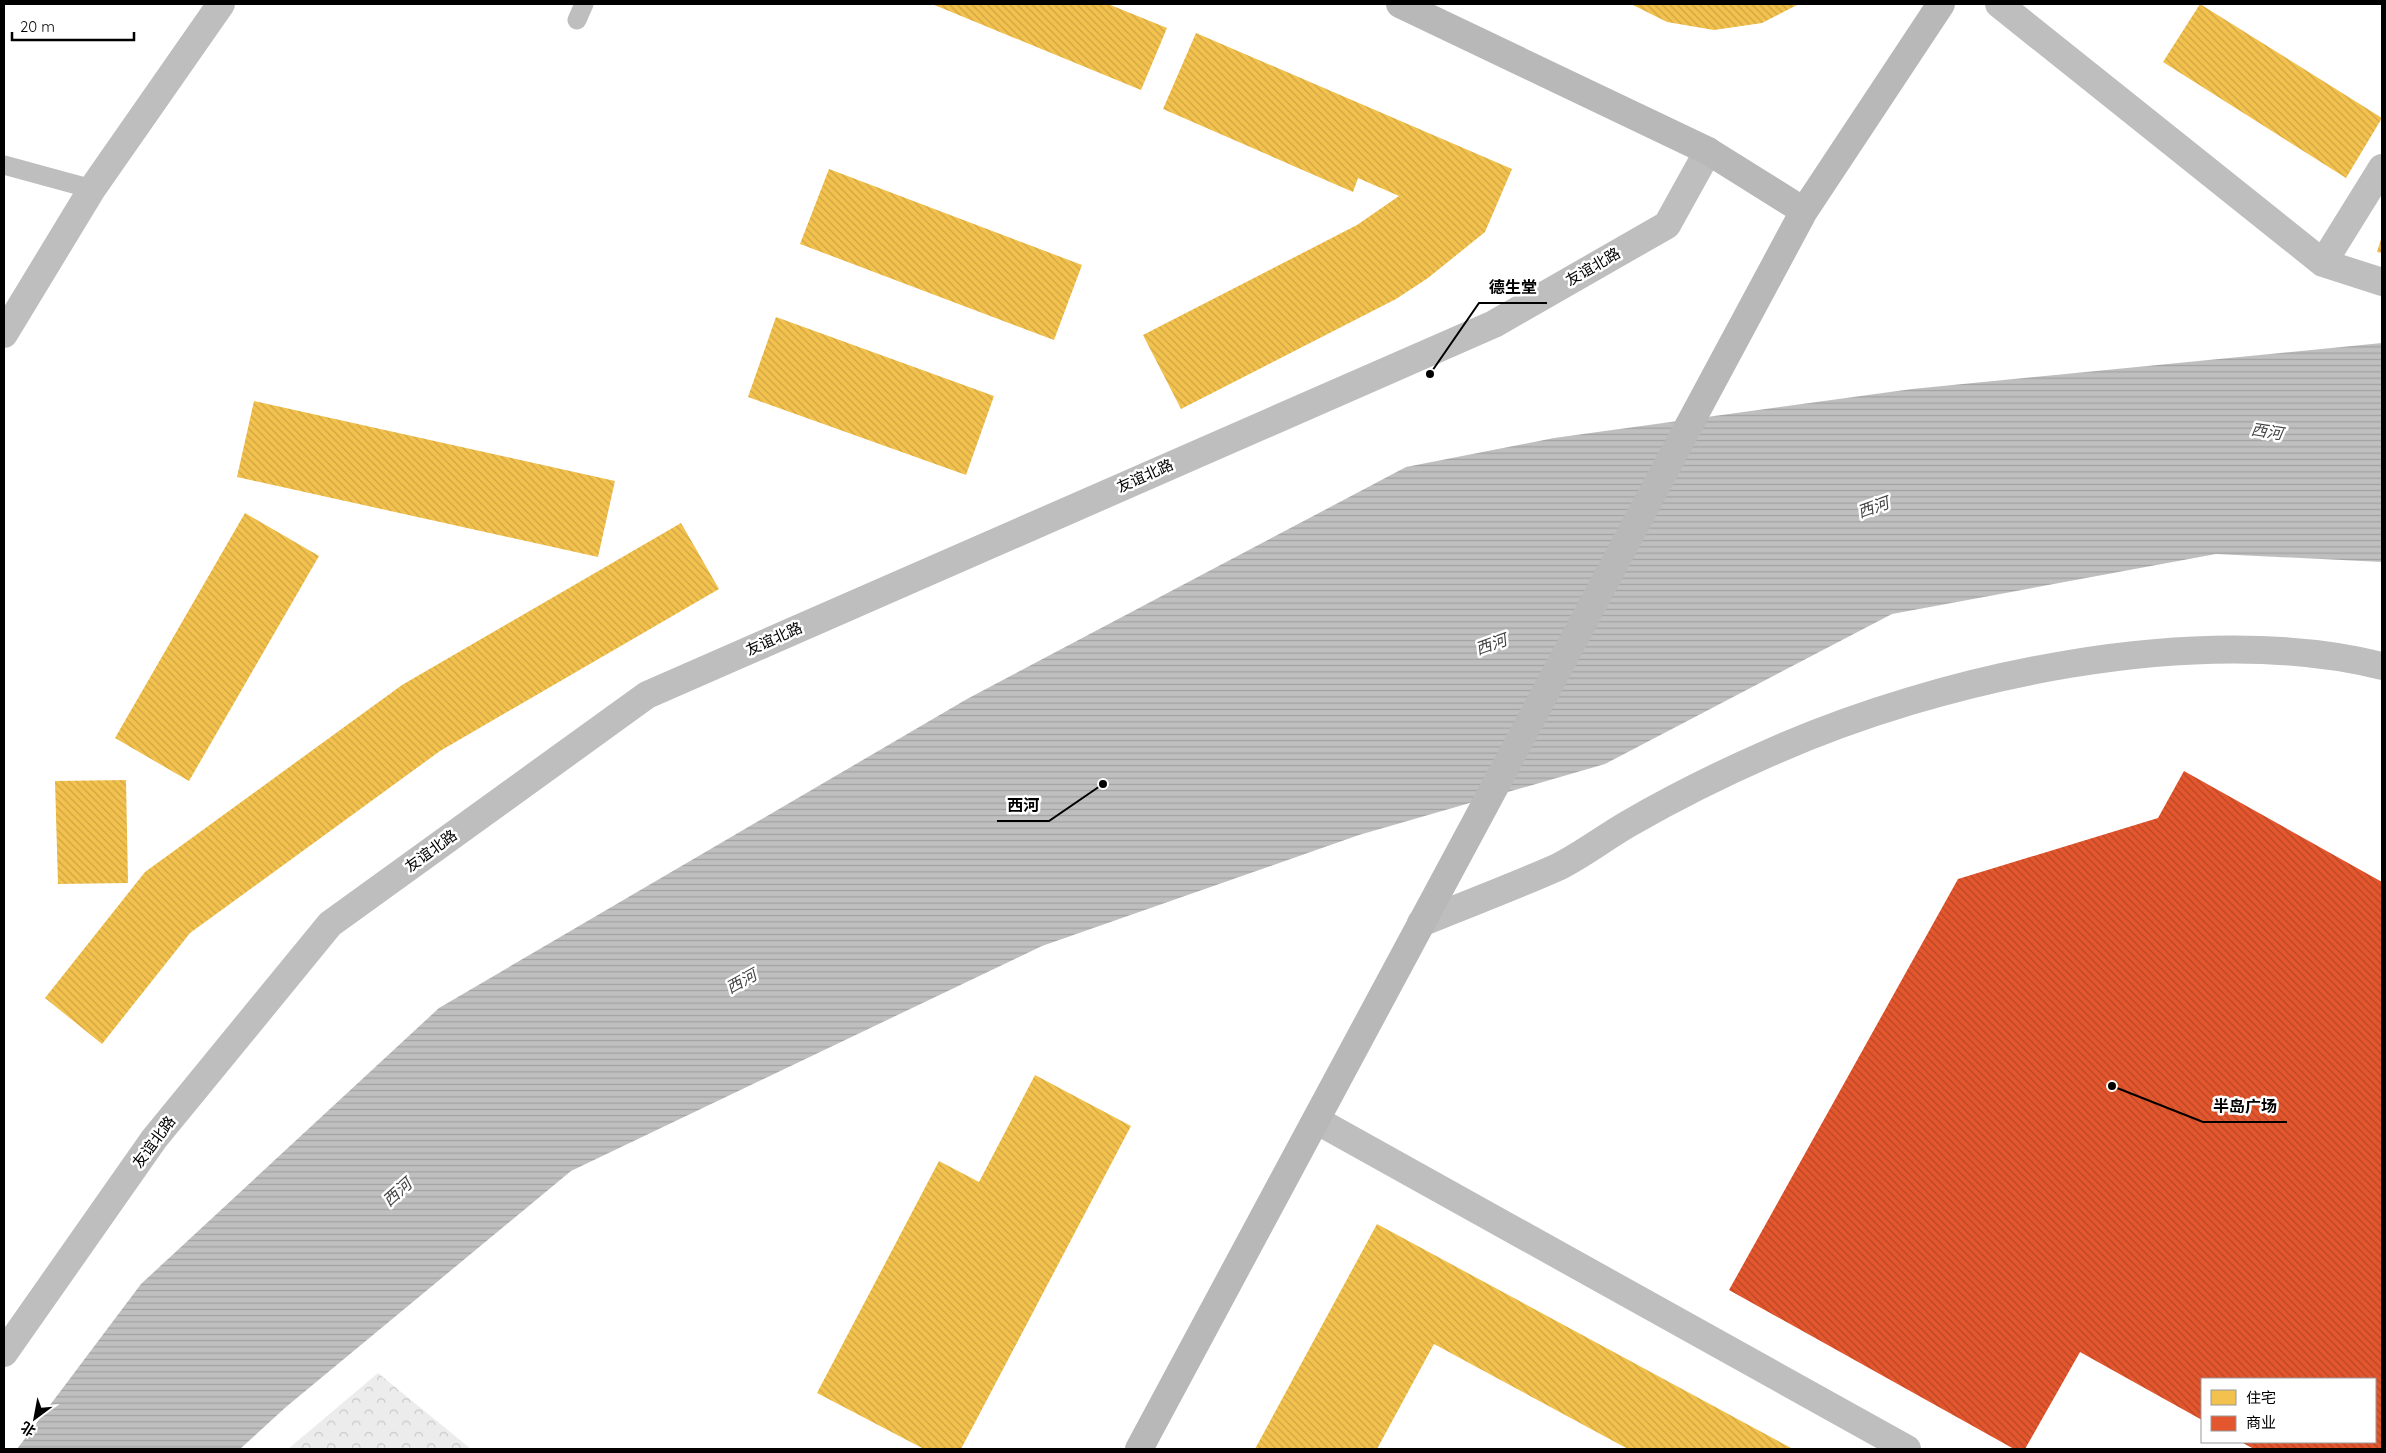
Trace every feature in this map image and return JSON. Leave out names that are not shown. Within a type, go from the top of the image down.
[{"type":"main road","points":[[1400,4],[1708,151],[1804,211]]},
{"type":"main road","points":[[1139,1449],[1804,211],[1941,4]]},
{"type":"street","points":[[4,334],[92,189],[221,4]]},
{"type":"street","points":[[1999,4],[2323,263],[2382,282]]},
{"type":"street","name":"友谊北路","points":[[4,1353],[154,1139],[330,924],[647,694],[1494,324],[1667,224],[1708,151]]},
{"type":"street","points":[[2323,263],[2382,168]]},
{"type":"street","points":[[1421,923],[1560,866],[1628,824],[1698,786],[1771,752],[1846,723],[1933,695],[2023,674],[2095,661],[2205,650],[2260,649],[2315,654],[2382,666]]},
{"type":"street","points":[[1316,1120],[1907,1449]]},
{"type":"lane","points":[[4,164],[92,189]]},
{"type":"green space","points":[[378,1373],[471,1449],[288,1449]]},
{"type":"water","points":[[2382,343],[2382,562],[2216,554],[1892,614],[1605,764],[1359,835],[1042,946],[571,1171],[286,1407],[240,1449],[17,1449],[141,1284],[439,1008],[967,699],[1406,467],[1554,438],[1912,389]]},
{"type":"building: 住宅","points":[[932,4],[1108,4],[1167,28],[1141,90]]},
{"type":"building: 住宅","points":[[1631,4],[1799,4],[1762,23],[1714,30],[1667,22]]},
{"type":"building: 住宅","points":[[2200,4],[2382,118],[2346,178],[2163,62]]},
{"type":"building: 住宅","points":[[1196,33],[1512,169],[1485,232],[1428,278],[1396,299],[1181,409],[1143,335],[1357,225],[1399,196],[1358,178],[1353,192],[1163,109]]},
{"type":"building: 住宅","points":[[829,169],[1082,265],[1054,340],[800,244]]},
{"type":"building: 住宅","points":[[2382,236],[2382,253],[2377,252]]},
{"type":"building: 住宅","points":[[776,317],[994,396],[966,475],[748,397]]},
{"type":"building: 住宅","points":[[254,401],[615,481],[598,557],[237,477]]},
{"type":"building: 住宅","points":[[245,513],[319,556],[189,781],[115,738]]},
{"type":"building: 住宅","points":[[681,523],[719,589],[440,751],[190,933],[102,1044],[45,998],[145,872],[402,685]]},
{"type":"building: 住宅","points":[[126,780],[128,883],[58,884],[55,781]]},
{"type":"building: 住宅","points":[[1035,1075],[1131,1126],[961,1449],[924,1449],[817,1393],[939,1161],[979,1182]]},
{"type":"building: 住宅","points":[[1377,1224],[1793,1449],[1628,1449],[1434,1344],[1377,1449],[1255,1449]]},
{"type":"building: 商业","points":[[2184,771],[2382,882],[2382,1449],[2254,1449],[2243,1443],[2376,1443],[2376,1378],[2201,1378],[2201,1419],[2080,1352],[2025,1449],[2014,1449],[1729,1290],[1958,879],[2158,818]]},
{"type":"place","name":"德生堂","points":[[1430,374]]},
{"type":"place","name":"西河","points":[[1103,784]]},
{"type":"place","name":"半岛广场","points":[[2112,1086]]}]
